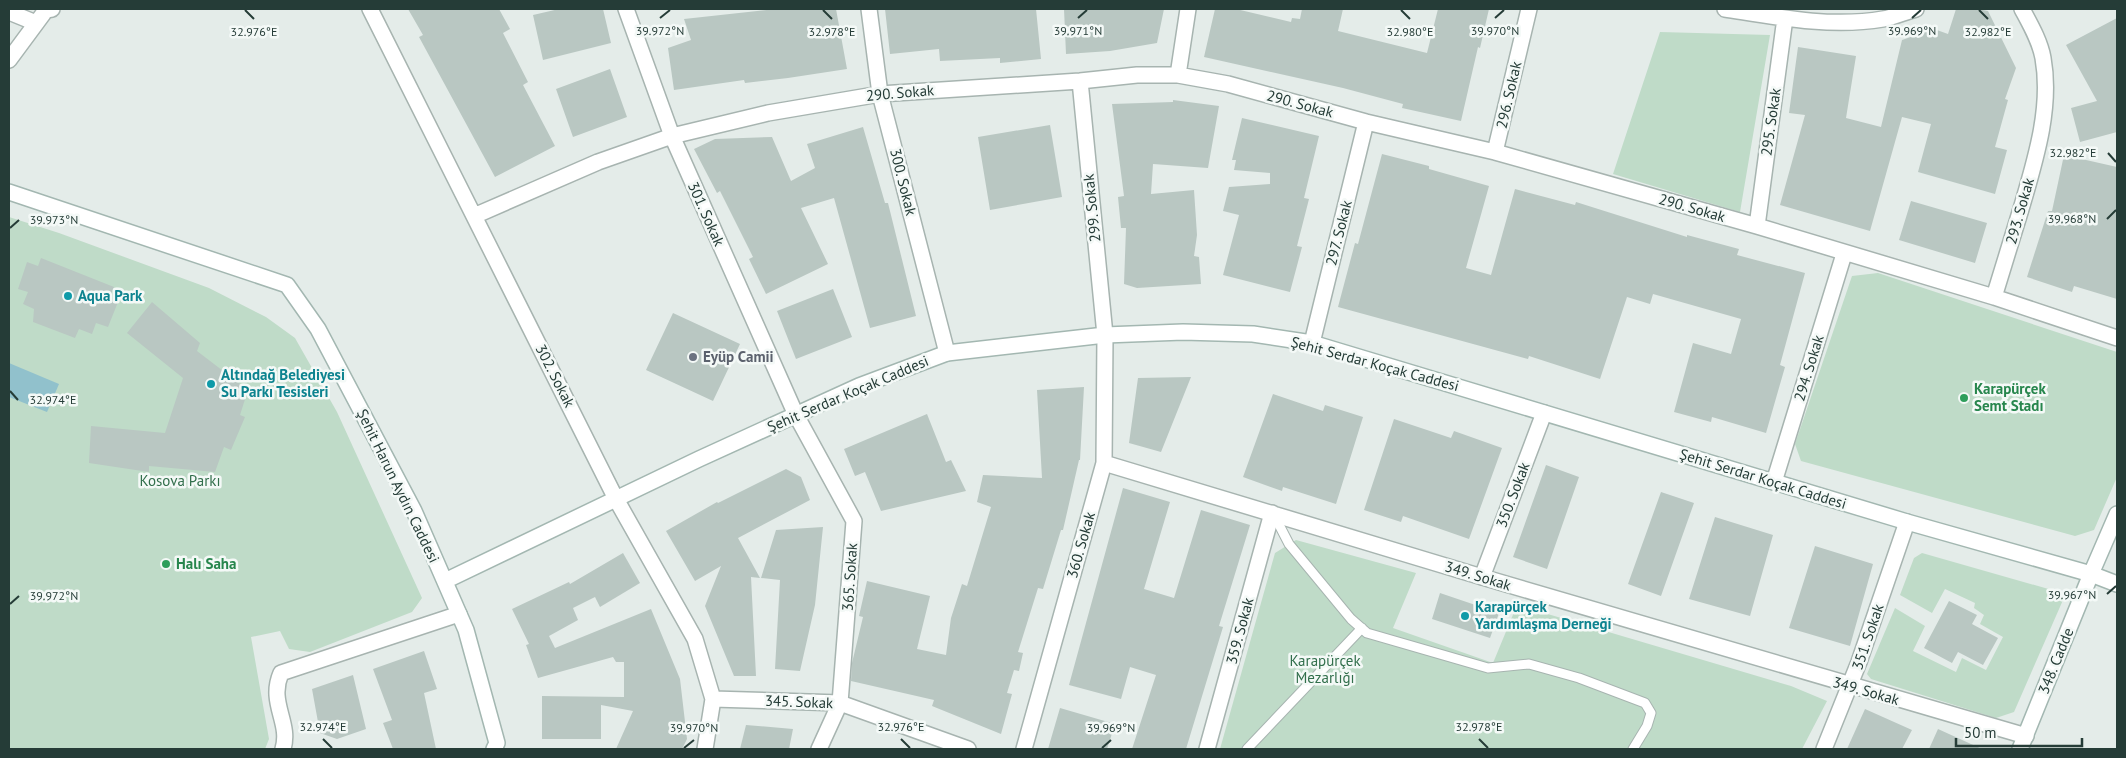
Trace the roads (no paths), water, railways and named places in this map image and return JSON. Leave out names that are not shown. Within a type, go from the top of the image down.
[{"type":"street","points":[[9,60],[46,10],[52,9]]},
{"type":"street","name":"302. Sokak","points":[[370,9],[616,499],[695,640],[713,699],[705,749]]},
{"type":"street","name":"301. Sokak","points":[[626,9],[672,136],[796,415]]},
{"type":"street","name":"300. Sokak","points":[[869,9],[880,94],[947,354]]},
{"type":"street","points":[[1178,76],[1188,9]]},
{"type":"street","name":"296. Sokak","points":[[1495,152],[1529,9]]},
{"type":"street","points":[[1725,9],[1785,18],[1840,23],[1884,19],[1916,9]]},
{"type":"street","name":"293. Sokak","points":[[1994,297],[2037,153],[2046,84],[2043,56],[2035,34],[2022,9]]},
{"type":"street","points":[[9,12],[36,22]]},
{"type":"street","name":"295. Sokak","points":[[1757,226],[1785,18]]},
{"type":"street","name":"290. Sokak","points":[[474,216],[598,162],[672,136],[768,113],[880,94],[1080,81],[1137,75],[1178,76],[1228,84],[1366,122],[1495,152],[1757,226],[1844,254],[1994,297],[2117,338]]},
{"type":"street","name":"299. Sokak","points":[[1080,81],[1105,335]]},
{"type":"street","name":"297. Sokak","points":[[1312,343],[1366,122]]},
{"type":"street","name":"Şehit Harun Aydın Caddesi","points":[[9,192],[287,284],[318,329],[414,511],[466,630],[497,742],[494,749]]},
{"type":"street","name":"294. Sokak","points":[[1774,482],[1844,254]]},
{"type":"street","name":"Şehit Serdar Koçak Caddesi","points":[[445,581],[859,386],[947,354],[1105,335],[1223,332],[1254,334],[1312,343],[1907,522],[2091,574],[2117,584]]},
{"type":"street","name":"360. Sokak","points":[[1024,749],[1104,463],[1105,335]]},
{"type":"street","name":"350. Sokak","points":[[1482,578],[1544,413]]},
{"type":"street","name":"365. Sokak","points":[[796,415],[854,521],[840,703],[819,749]]},
{"type":"street","name":"349. Sokak","points":[[1104,463],[1482,578],[1850,686],[2023,743]]},
{"type":"street","name":"359. Sokak","points":[[1207,749],[1272,513]]},
{"type":"street","name":"348. Cadde","points":[[2023,743],[2117,514]]},
{"type":"street","name":"351. Sokak","points":[[1824,749],[1850,686],[1907,522]]},
{"type":"street","points":[[283,749],[286,739],[275,694],[281,673],[459,614]]},
{"type":"street","name":"345. Sokak","points":[[713,699],[840,703],[968,749]]},
{"type":"lane","points":[[1272,513],[1289,544],[1351,619],[1367,634],[1397,644],[1488,668],[1529,664],[1579,678],[1645,704],[1650,713],[1647,726],[1633,749]]},
{"type":"lane","points":[[1247,749],[1362,628]]},
{"type":"water","points":[[9,363],[59,384],[47,412],[9,397]]},
{"type":"place","name":"Aqua Park","points":[[68,296]]},
{"type":"place","name":"Eyüp Camii","points":[[693,357]]},
{"type":"place","name":"Altındağ Belediyesi Su Parkı Tesisleri","points":[[211,384]]},
{"type":"place","name":"Karapürçek Semt Stadı","points":[[1964,398]]},
{"type":"place","name":"Halı Saha","points":[[166,564]]},
{"type":"place","name":"Karapürçek Yardımlaşma Derneği","points":[[1465,616]]},
{"type":"park label","name":"Kosova Parkı","points":[[180,481]]},
{"type":"park label","name":"Karapürçek Mezarlığı","points":[[1325,670]]}]
